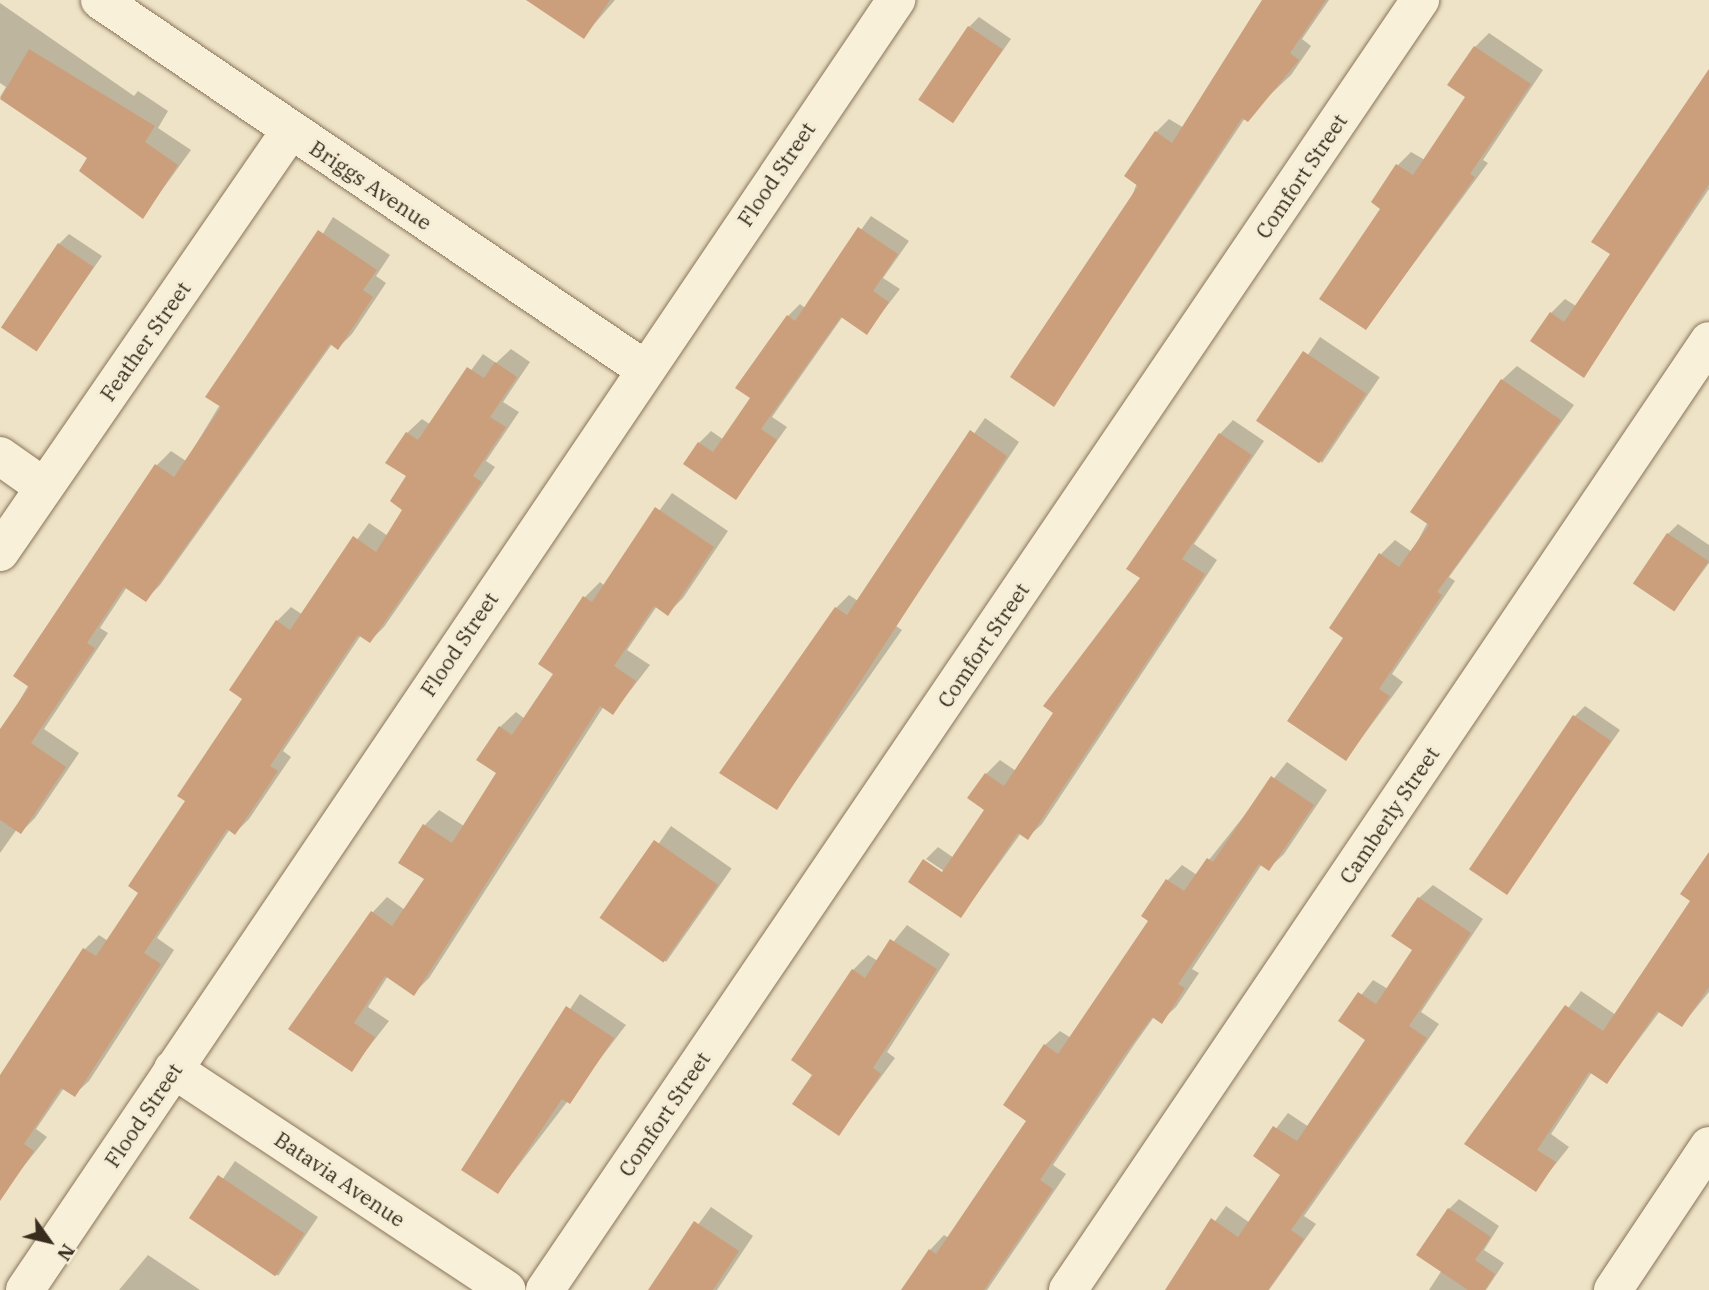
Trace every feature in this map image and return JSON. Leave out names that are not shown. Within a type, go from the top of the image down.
[{"type":"street","name":"Briggs Avenue","points":[[100,0],[643,368]]},
{"type":"street","name":"Flood Street","points":[[25,1290],[643,368],[896,0]]},
{"type":"street","name":"Comfort Street","points":[[545,1290],[1420,0]]},
{"type":"street","name":"Feather Street","points":[[0,552],[290,131]]},
{"type":"street","name":"Camberly Street","points":[[1069,1290],[1709,341]]},
{"type":"street","points":[[0,456],[44,486]]},
{"type":"street","name":"Batavia Avenue","points":[[173,1069],[507,1290]]},
{"type":"street","points":[[1613,1290],[1709,1146]]},
{"type":"building","points":[[526,0],[610,0],[584,39]]},
{"type":"building","points":[[1262,0],[1326,0],[1290,53],[1299,60],[1248,122],[1242,118],[1054,407],[1010,377],[1138,186],[1124,176],[1155,131],[1172,143]]},
{"type":"building","points":[[968,26],[1003,49],[953,123],[918,100]]},
{"type":"building","points":[[1474,46],[1531,84],[1470,174],[1475,177],[1366,330],[1319,299],[1380,209],[1371,202],[1396,164],[1413,175],[1465,97],[1447,85]]},
{"type":"building","points":[[29,49],[155,126],[145,142],[178,165],[143,219],[79,171],[87,158],[0,99]]},
{"type":"building","points":[[1709,69],[1709,184],[1584,378],[1530,341],[1550,312],[1564,322],[1610,254],[1591,242]]},
{"type":"building","points":[[858,227],[898,254],[873,291],[889,302],[867,335],[841,317],[761,429],[777,440],[736,500],[683,464],[698,442],[713,452],[750,398],[735,388],[787,315],[795,321]]},
{"type":"building","points":[[318,230],[377,270],[363,290],[373,297],[338,350],[330,344],[146,602],[124,587],[87,643],[95,648],[31,743],[66,767],[21,834],[0,820],[0,729],[29,687],[13,676],[155,464],[174,477],[221,407],[205,397]]},
{"type":"building","points":[[58,243],[94,267],[37,352],[1,328]]},
{"type":"building","points":[[1303,351],[1366,393],[1319,463],[1256,421]]},
{"type":"building","points":[[495,362],[517,377],[490,417],[506,427],[473,476],[482,482],[370,643],[358,635],[270,766],[278,771],[235,835],[227,829],[144,953],[161,964],[75,1097],[61,1088],[24,1144],[34,1151],[0,1201],[0,1075],[83,948],[96,956],[138,893],[128,886],[185,801],[177,796],[242,699],[229,690],[276,620],[290,630],[353,536],[376,552],[402,510],[390,501],[406,476],[385,463],[406,432],[418,440],[467,367],[484,378]]},
{"type":"building","points":[[1501,379],[1561,420],[1437,592],[1442,595],[1379,689],[1390,696],[1346,761],[1287,721],[1343,638],[1329,628],[1379,553],[1399,567],[1429,525],[1410,512]]},
{"type":"building","points":[[970,430],[1007,456],[777,810],[719,773],[835,607],[847,615]]},
{"type":"building","points":[[1219,433],[1252,455],[1182,559],[1205,574],[1028,840],[1018,833],[961,918],[908,882],[923,859],[942,872],[984,810],[967,798],[985,773],[1004,786],[1053,713],[1043,706],[1140,578],[1126,569]]},
{"type":"building","points":[[655,507],[714,547],[668,616],[654,606],[614,666],[636,681],[613,715],[600,706],[414,996],[385,976],[354,1023],[375,1037],[352,1072],[288,1029],[371,911],[392,926],[424,879],[398,863],[423,824],[452,843],[496,773],[476,760],[499,726],[512,735],[553,674],[538,664],[583,596],[592,602]]},
{"type":"building","points":[[1667,533],[1708,561],[1674,612],[1633,584]]},
{"type":"building","points":[[1573,715],[1611,741],[1507,895],[1469,869]]},
{"type":"building","points":[[1271,776],[1314,805],[1269,871],[1259,864],[1178,984],[1185,988],[1162,1024],[1152,1017],[1122,1058],[1040,1180],[1053,1189],[984,1290],[901,1290],[929,1249],[936,1254],[1026,1121],[1003,1105],[1044,1044],[1058,1054],[1148,921],[1141,916],[1166,879],[1184,891],[1207,858],[1213,862]]},
{"type":"building","points":[[654,840],[718,885],[663,963],[600,918]]},
{"type":"building","points":[[1709,852],[1709,987],[1682,1027],[1657,1011],[1607,1084],[1589,1072],[1537,1150],[1556,1162],[1536,1192],[1464,1144],[1565,1005],[1603,1031],[1690,901],[1680,894]]},
{"type":"building","points":[[1418,897],[1471,933],[1409,1026],[1427,1038],[1291,1230],[1304,1239],[1268,1290],[1165,1290],[1211,1218],[1238,1237],[1280,1175],[1253,1156],[1273,1126],[1297,1141],[1365,1040],[1338,1021],[1358,992],[1376,1004],[1412,950],[1391,936]]},
{"type":"building","points":[[890,939],[937,969],[873,1068],[881,1074],[839,1136],[792,1104],[812,1075],[791,1060],[852,969],[865,978]]},
{"type":"building","points":[[566,1006],[614,1038],[570,1104],[562,1099],[498,1194],[461,1170]]},
{"type":"building","points":[[218,1175],[304,1233],[275,1276],[189,1218]]},
{"type":"building","points":[[1448,1208],[1491,1237],[1475,1260],[1495,1274],[1485,1290],[1468,1290],[1416,1255]]},
{"type":"building","points":[[694,1221],[739,1251],[713,1290],[648,1290]]}]
